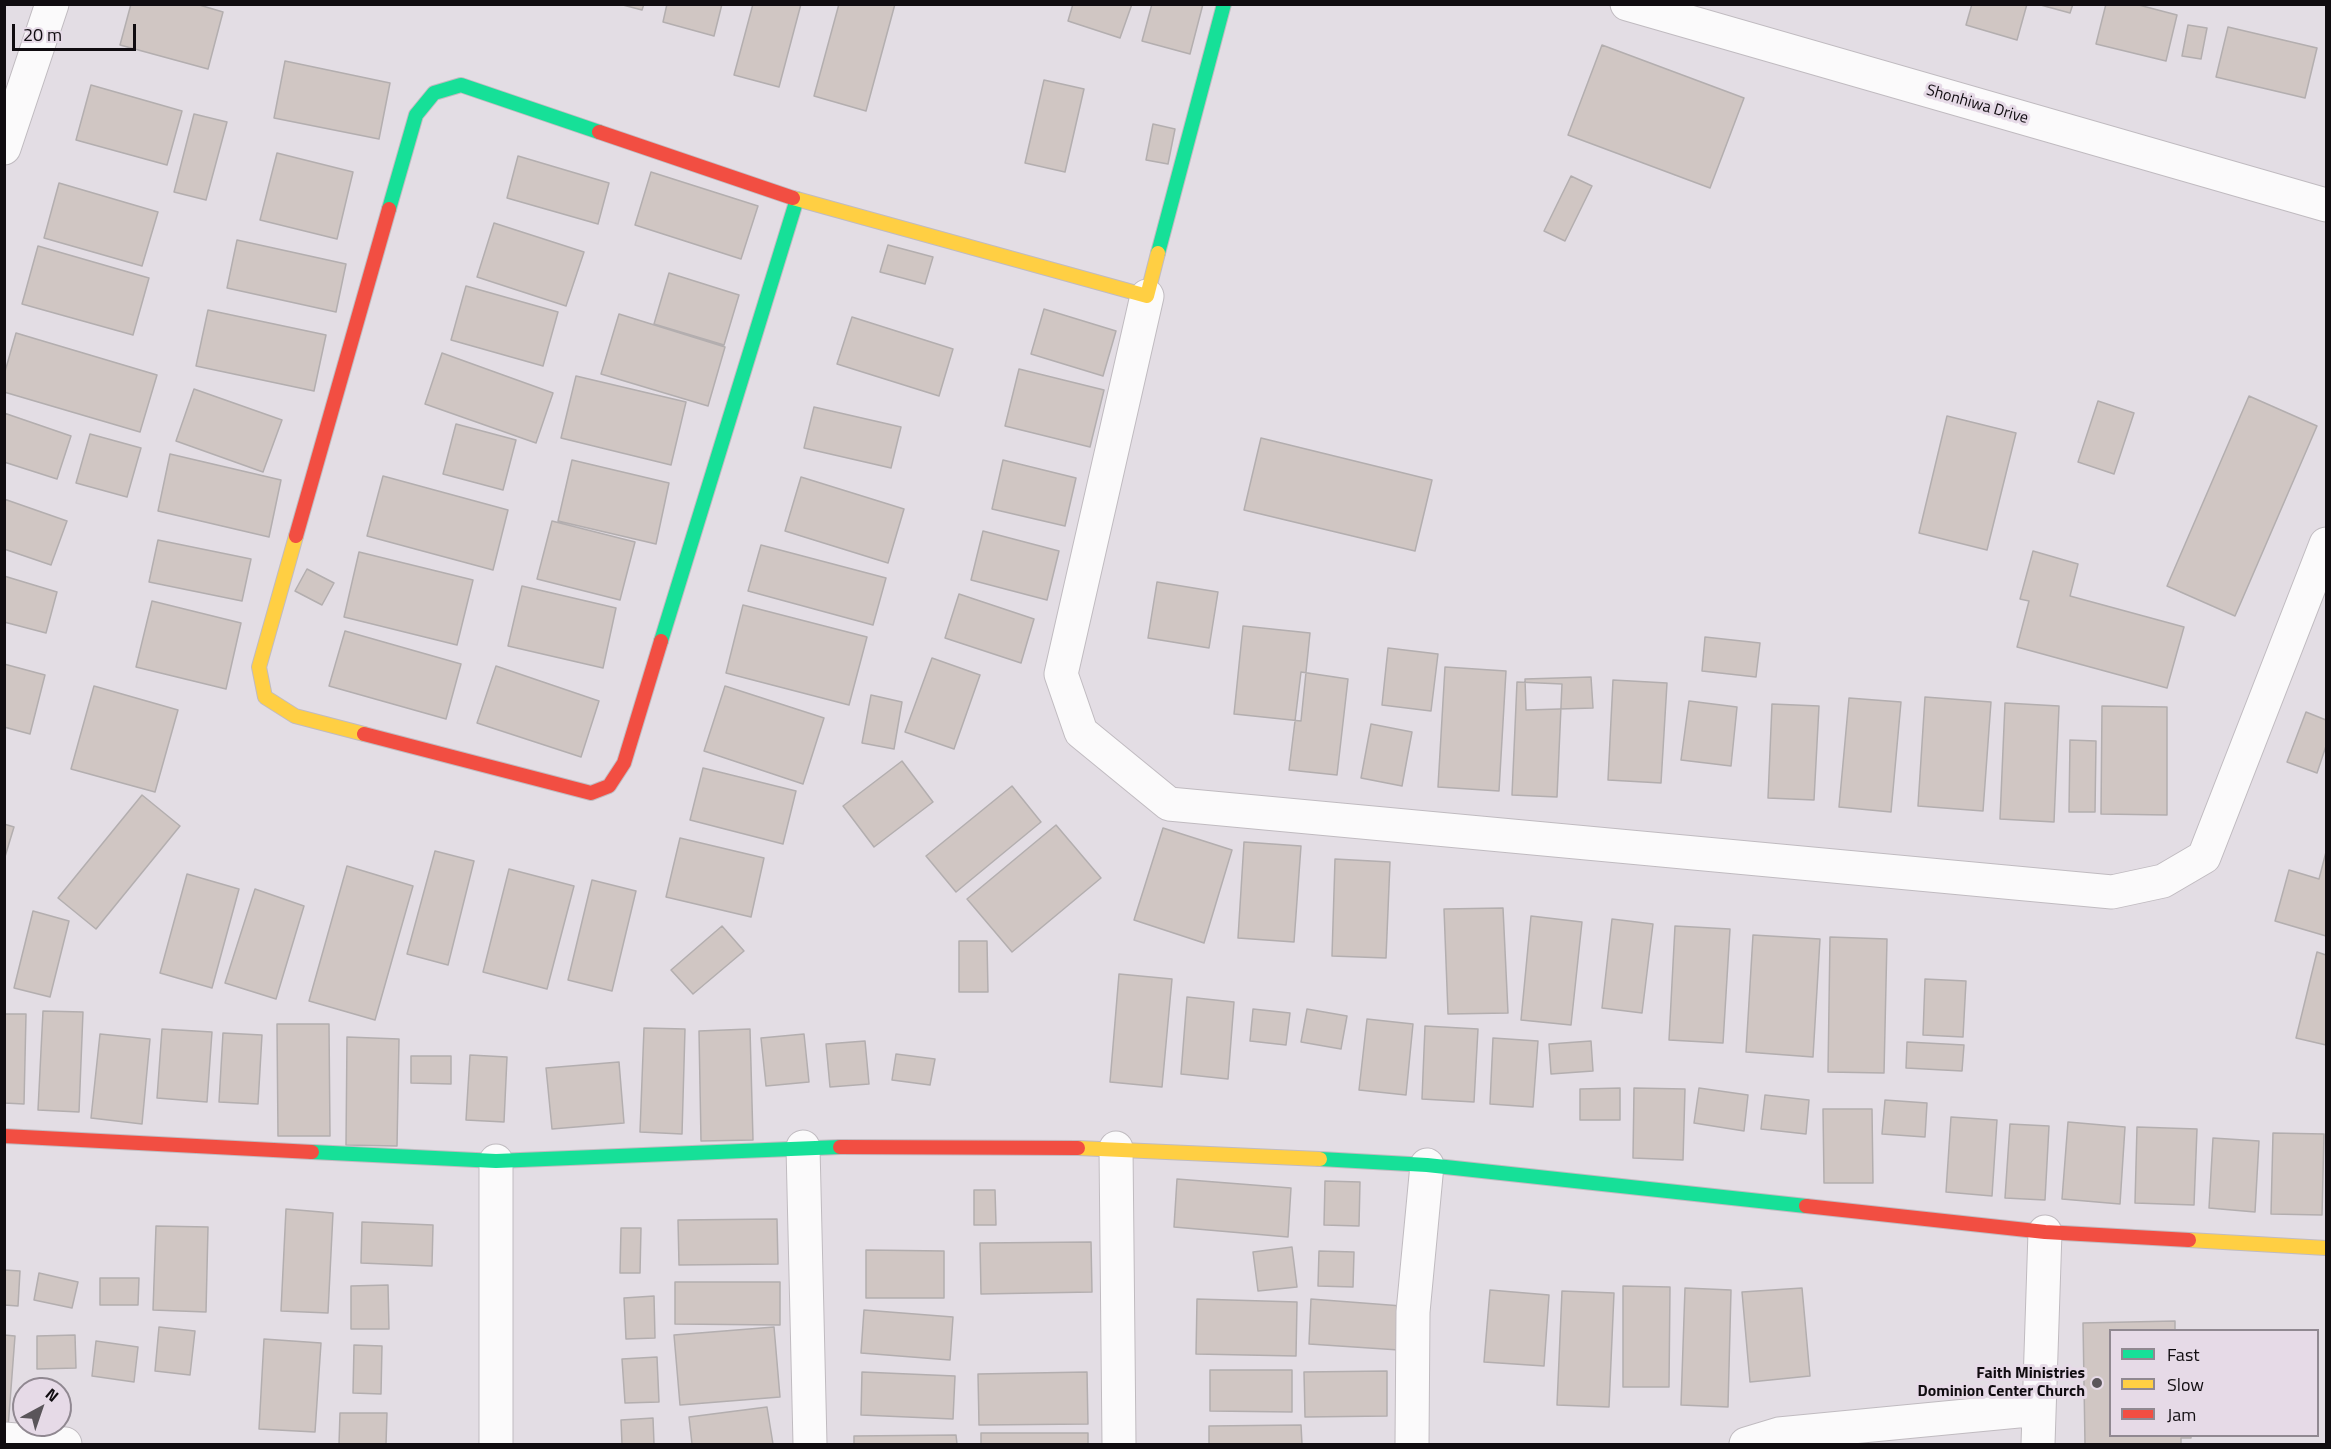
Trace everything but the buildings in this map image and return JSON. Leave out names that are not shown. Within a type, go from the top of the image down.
[{"type":"street","points":[[1224,4],[1146,296],[1061,674],[1081,732],[1169,804],[2112,892],[2163,881],[2204,857],[2326,544]]},
{"type":"street","name":"Shonhiwa Drive","points":[[1627,4],[2326,205]]},
{"type":"street","points":[[4,148],[49,5]]},
{"type":"street","points":[[797,199],[624,763],[609,786],[591,794],[295,716],[265,697],[259,668],[416,115],[434,93],[461,85],[797,199],[1146,296]]},
{"type":"street","points":[[4,1136],[496,1161],[803,1147],[1116,1148],[1427,1165],[2045,1232],[2326,1248]]},
{"type":"street","points":[[803,1147],[810,1444]]},
{"type":"street","points":[[1116,1148],[1119,1444]]},
{"type":"street","points":[[495,1444],[496,1161]]},
{"type":"street","points":[[1412,1444],[1413,1312],[1427,1165]]},
{"type":"street","points":[[2038,1444],[2045,1232]]},
{"type":"street","points":[[1746,1444],[1779,1434],[2039,1409]]},
{"type":"street","points":[[4,1439],[65,1444]]},
{"type":"traffic: fast","points":[[1158,253],[1224,4]]},
{"type":"traffic: fast","points":[[389,209],[416,115],[434,93],[461,85],[599,132]]},
{"type":"traffic: fast","points":[[661,641],[797,199]]},
{"type":"traffic: fast","points":[[312,1152],[496,1161],[840,1147]]},
{"type":"traffic: fast","points":[[1320,1159],[1427,1165],[1806,1206]]},
{"type":"traffic: slow","points":[[793,198],[1147,296],[1158,253]]},
{"type":"traffic: slow","points":[[296,536],[259,667],[265,697],[295,716],[364,734]]},
{"type":"traffic: slow","points":[[1078,1148],[1320,1159]]},
{"type":"traffic: slow","points":[[2189,1240],[2326,1248]]},
{"type":"traffic: jam","points":[[599,132],[793,198]]},
{"type":"traffic: jam","points":[[296,536],[389,209]]},
{"type":"traffic: jam","points":[[364,734],[591,793],[609,786],[624,763],[661,641]]},
{"type":"traffic: jam","points":[[4,1136],[312,1152]]},
{"type":"traffic: jam","points":[[840,1147],[1078,1148]]},
{"type":"traffic: jam","points":[[1806,1206],[2045,1232],[2189,1240]]},
{"type":"place","name":"Faith Ministries Dominion Center Church","points":[[2097,1383]]}]
